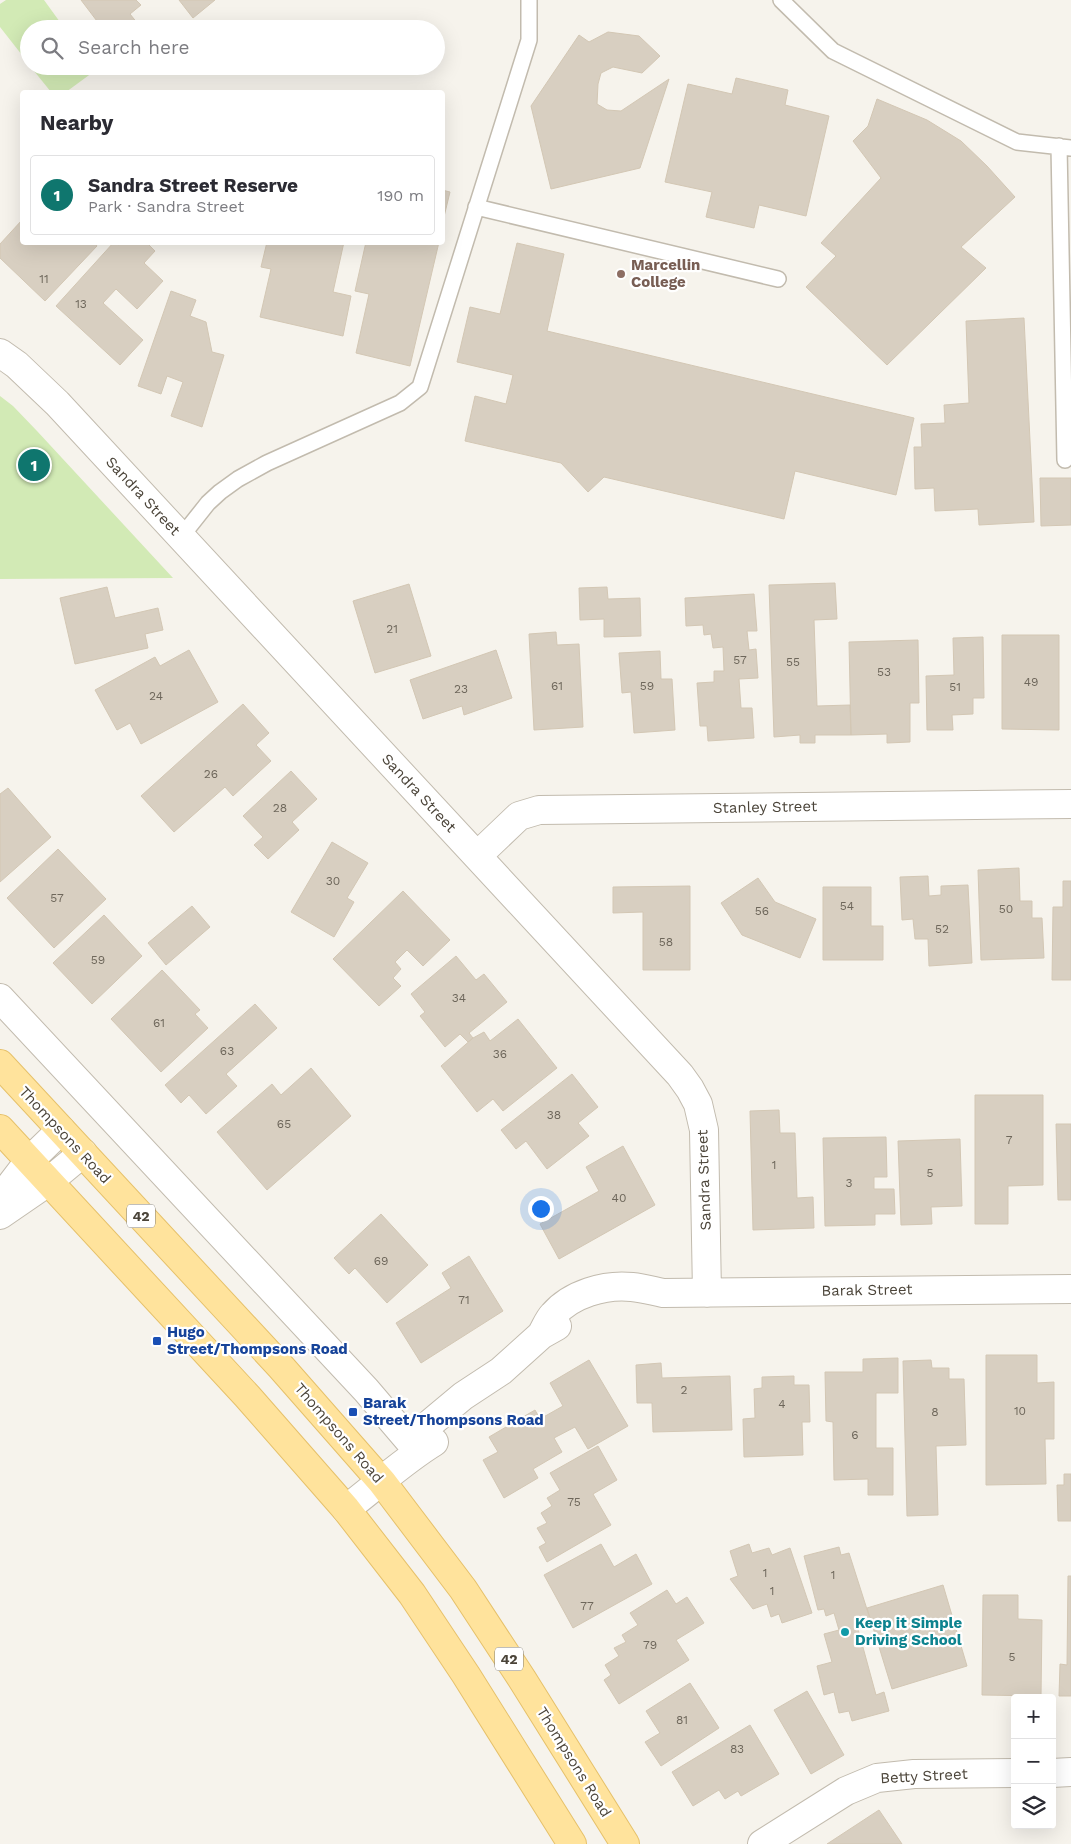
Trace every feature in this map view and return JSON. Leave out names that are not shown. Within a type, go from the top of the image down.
[{"type":"main road","name":"Thompsons Road","points":[[0,1064],[281,1367],[382,1482],[463,1589],[522,1679],[625,1844]]},
{"type":"main road","points":[[0,1129],[247,1396],[346,1509],[412,1594],[445,1642],[572,1844]]},
{"type":"street","name":"Sandra Street","points":[[0,353],[34,380],[680,1075],[690,1089],[700,1110],[704,1130],[707,1293]]},
{"type":"street","name":"Stanley Street","points":[[477,856],[519,816],[539,810],[1071,804]]},
{"type":"street","points":[[0,998],[366,1390],[418,1451]]},
{"type":"street","points":[[0,1199],[29,1161],[61,1130]]},
{"type":"street","points":[[0,1215],[48,1182],[83,1153]]},
{"type":"street","name":"Barak Street","points":[[346,1509],[382,1482],[418,1451],[440,1438],[471,1410],[501,1371],[541,1335],[585,1311],[663,1293],[1071,1289]]},
{"type":"street","points":[[1056,1773],[1071,1772]]},
{"type":"street","name":"Betty Street","points":[[762,1844],[846,1791],[878,1778],[914,1774],[1011,1773]]},
{"type":"lane","points":[[181,537],[214,498],[242,476],[400,403],[420,386],[528,40],[529,0]]},
{"type":"lane","points":[[781,0],[833,51],[1017,142],[1065,147],[1065,460]]},
{"type":"lane","points":[[476,206],[778,279]]},
{"type":"green space","points":[[6,0],[44,0],[58,20],[20,20],[20,53],[0,27],[0,4]]},
{"type":"green space","points":[[37,75],[89,75],[69,90],[49,90]]},
{"type":"green space","points":[[0,396],[13,406],[37,431],[173,578],[0,579]]},
{"type":"building","points":[[81,0],[136,0],[141,5],[130,14],[135,20],[96,20]]},
{"type":"building","points":[[179,0],[215,0],[193,18]]},
{"type":"building","points":[[608,32],[639,36],[660,56],[642,73],[613,67],[601,73],[598,84],[597,104],[607,110],[621,111],[669,79],[640,168],[551,189],[531,106],[579,35],[589,42]]},
{"type":"building","points":[[736,78],[788,90],[785,105],[829,116],[806,216],[759,205],[754,228],[706,217],[712,192],[665,182],[688,84],[732,94]]},
{"type":"building","points":[[877,99],[927,120],[961,141],[1015,197],[961,247],[986,268],[887,365],[806,287],[836,256],[821,243],[881,178],[853,141],[868,126]]},
{"type":"building","points":[[445,191],[450,192],[445,213]]},
{"type":"building","points":[[20,222],[20,245],[97,246],[45,301],[0,258],[0,244]]},
{"type":"building","points":[[517,243],[564,254],[547,331],[914,418],[896,495],[795,471],[784,519],[604,477],[588,492],[561,463],[465,441],[475,396],[506,404],[513,375],[457,362],[470,307],[500,314]]},
{"type":"building","points":[[111,245],[149,245],[155,251],[144,263],[163,281],[137,309],[116,289],[103,303],[143,340],[120,365],[56,306]]},
{"type":"building","points":[[266,245],[343,245],[333,292],[351,296],[343,336],[260,317],[271,269],[261,267]]},
{"type":"building","points":[[365,245],[438,245],[410,366],[356,353],[369,294],[355,291]]},
{"type":"building","points":[[171,291],[196,300],[190,316],[206,322],[212,352],[224,355],[202,427],[171,416],[183,382],[167,376],[161,394],[138,386]]},
{"type":"building","points":[[1024,318],[1034,522],[979,525],[978,509],[935,511],[934,488],[915,489],[914,447],[922,447],[921,424],[945,423],[944,405],[969,403],[966,321]]},
{"type":"building","points":[[1040,478],[1071,478],[1071,525],[1041,526]]},
{"type":"building","points":[[835,583],[837,619],[814,620],[817,706],[850,705],[851,735],[815,735],[815,743],[800,743],[800,735],[774,737],[769,585]]},
{"type":"building","points":[[409,584],[431,656],[375,673],[353,601]]},
{"type":"building","points":[[107,587],[115,618],[158,608],[163,630],[145,634],[148,648],[75,664],[60,598]]},
{"type":"building","points":[[607,587],[608,599],[640,598],[641,636],[604,637],[604,619],[580,620],[579,588]]},
{"type":"building","points":[[754,594],[757,631],[747,631],[749,650],[756,649],[758,678],[739,679],[741,708],[752,708],[754,738],[708,741],[707,726],[700,726],[697,683],[714,682],[714,671],[724,671],[723,647],[713,648],[711,634],[704,635],[703,625],[686,626],[685,598]]},
{"type":"building","points":[[556,632],[557,645],[579,644],[583,727],[534,730],[529,634]]},
{"type":"building","points":[[1002,635],[1059,635],[1059,730],[1002,729]]},
{"type":"building","points":[[983,637],[984,698],[973,698],[973,714],[952,715],[953,730],[927,730],[926,676],[954,675],[953,638]]},
{"type":"building","points":[[918,640],[919,703],[910,703],[910,742],[887,743],[887,734],[851,735],[849,642]]},
{"type":"building","points":[[189,650],[218,702],[141,744],[130,723],[117,730],[95,690],[155,657],[160,666]]},
{"type":"building","points":[[496,650],[512,698],[464,715],[462,706],[423,719],[410,680]]},
{"type":"building","points":[[660,651],[661,679],[672,679],[675,730],[634,733],[631,692],[622,693],[619,653]]},
{"type":"building","points":[[243,704],[269,733],[256,745],[271,761],[233,796],[225,787],[174,832],[141,796]]},
{"type":"building","points":[[291,771],[317,799],[292,822],[299,830],[268,859],[254,845],[263,837],[243,816]]},
{"type":"building","points":[[8,788],[51,837],[0,882],[0,794]]},
{"type":"building","points":[[332,842],[368,863],[347,898],[354,902],[334,937],[291,912]]},
{"type":"building","points":[[58,849],[106,899],[54,948],[7,898]]},
{"type":"building","points":[[1019,868],[1020,901],[1032,901],[1032,918],[1042,918],[1044,958],[981,960],[978,870]]},
{"type":"building","points":[[928,876],[929,896],[941,895],[941,886],[968,885],[972,963],[929,966],[928,939],[915,939],[913,919],[902,920],[900,877]]},
{"type":"building","points":[[758,878],[775,902],[816,919],[800,958],[742,935],[721,903]]},
{"type":"building","points":[[1063,881],[1071,881],[1071,980],[1052,980],[1053,907],[1063,907]]},
{"type":"building","points":[[690,886],[690,970],[643,970],[643,912],[613,913],[613,887]]},
{"type":"building","points":[[823,887],[871,887],[871,926],[883,926],[883,960],[823,960]]},
{"type":"building","points":[[403,891],[450,940],[423,966],[407,950],[395,962],[401,969],[393,978],[401,986],[379,1006],[333,959]]},
{"type":"building","points":[[192,906],[210,927],[166,965],[148,943]]},
{"type":"building","points":[[104,915],[142,956],[92,1004],[53,963]]},
{"type":"building","points":[[456,956],[476,980],[484,974],[507,1002],[469,1033],[473,1038],[468,1042],[460,1034],[445,1047],[420,1016],[425,1012],[411,994]]},
{"type":"building","points":[[162,970],[200,1010],[195,1014],[208,1028],[161,1072],[111,1019]]},
{"type":"building","points":[[255,1004],[277,1028],[226,1074],[237,1086],[206,1114],[189,1095],[181,1103],[165,1085]]},
{"type":"building","points":[[518,1019],[557,1068],[503,1111],[493,1099],[477,1112],[441,1066],[473,1038],[484,1032],[490,1041]]},
{"type":"building","points":[[311,1068],[351,1116],[267,1190],[217,1132],[272,1084],[281,1095]]},
{"type":"building","points":[[572,1074],[598,1107],[578,1123],[589,1136],[547,1169],[526,1141],[516,1149],[501,1130]]},
{"type":"building","points":[[975,1095],[1043,1095],[1043,1185],[1008,1186],[1008,1224],[975,1224]]},
{"type":"building","points":[[779,1110],[780,1133],[795,1133],[797,1198],[813,1197],[814,1228],[753,1230],[750,1111]]},
{"type":"building","points":[[1056,1124],[1071,1124],[1071,1200],[1058,1200]]},
{"type":"building","points":[[886,1137],[887,1177],[874,1177],[874,1189],[894,1189],[895,1214],[875,1214],[875,1225],[825,1226],[823,1138]]},
{"type":"building","points":[[960,1139],[962,1206],[931,1207],[932,1224],[901,1225],[898,1141]]},
{"type":"building","points":[[623,1146],[655,1205],[559,1259],[540,1224],[599,1191],[586,1167]]},
{"type":"building","points":[[381,1214],[428,1265],[387,1303],[355,1268],[349,1274],[334,1258]]},
{"type":"building","points":[[469,1256],[503,1311],[421,1363],[396,1323],[451,1288],[442,1273]]},
{"type":"building","points":[[986,1355],[1037,1355],[1037,1383],[1054,1382],[1054,1439],[1045,1439],[1046,1484],[986,1485]]},
{"type":"building","points":[[898,1358],[898,1393],[876,1393],[876,1448],[893,1448],[893,1495],[868,1495],[868,1479],[834,1480],[833,1422],[826,1421],[825,1372],[863,1372],[863,1359]]},
{"type":"building","points":[[589,1360],[628,1426],[588,1449],[575,1427],[554,1438],[562,1452],[533,1469],[538,1478],[504,1498],[483,1460],[498,1452],[489,1437],[535,1410],[540,1419],[563,1406],[550,1383]]},
{"type":"building","points":[[931,1360],[932,1368],[949,1368],[949,1379],[964,1379],[966,1445],[936,1446],[938,1515],[907,1516],[903,1361]]},
{"type":"building","points":[[661,1363],[662,1378],[730,1376],[732,1430],[653,1432],[652,1403],[637,1403],[636,1365]]},
{"type":"building","points":[[794,1376],[794,1385],[809,1385],[810,1422],[802,1422],[803,1455],[744,1457],[743,1419],[755,1418],[754,1389],[762,1388],[762,1377]]},
{"type":"building","points":[[598,1446],[617,1480],[593,1494],[611,1525],[547,1562],[539,1547],[546,1543],[537,1528],[547,1523],[541,1513],[552,1506],[547,1498],[560,1490],[550,1473]]},
{"type":"building","points":[[1064,1474],[1071,1474],[1071,1521],[1058,1521],[1057,1485],[1064,1485]]},
{"type":"building","points":[[601,1544],[614,1567],[636,1554],[652,1584],[573,1628],[544,1575]]},
{"type":"building","points":[[749,1544],[752,1553],[769,1548],[772,1555],[790,1548],[812,1613],[782,1623],[779,1614],[771,1617],[767,1604],[753,1609],[730,1579],[738,1576],[730,1551]]},
{"type":"building","name":"Keep it Simple Driving School","points":[[839,1547],[841,1555],[849,1553],[872,1625],[858,1629],[876,1695],[884,1692],[889,1711],[852,1721],[849,1711],[839,1713],[834,1692],[824,1695],[817,1666],[832,1662],[824,1634],[839,1630],[834,1613],[826,1616],[824,1609],[818,1610],[804,1556]]},
{"type":"building","points":[[1068,1576],[1071,1576],[1071,1696],[1059,1696],[1060,1664],[1067,1665]]},
{"type":"building","points":[[943,1585],[967,1666],[892,1689],[867,1608]]},
{"type":"building","points":[[667,1590],[676,1604],[687,1597],[704,1623],[676,1640],[689,1660],[619,1704],[604,1680],[611,1675],[605,1665],[619,1656],[614,1648],[626,1642],[622,1635],[638,1625],[630,1613]]},
{"type":"building","points":[[983,1595],[1018,1595],[1018,1619],[1042,1620],[1041,1694],[982,1695]]},
{"type":"building","points":[[690,1683],[719,1728],[661,1766],[645,1742],[660,1733],[646,1711]]},
{"type":"building","points":[[807,1691],[844,1755],[811,1774],[774,1710]]},
{"type":"building","points":[[750,1725],[779,1774],[741,1796],[738,1791],[725,1799],[719,1790],[693,1806],[672,1772]]},
{"type":"building","points":[[879,1810],[902,1844],[827,1844]]},
{"type":"place","name":"Marcellin College","points":[[621,274]]},
{"type":"place","name":"Sandra Street Reserve","points":[[34,465]]},
{"type":"place","name":"Hugo Street/Thompsons Road","points":[[157,1341]]},
{"type":"place","name":"Barak Street/Thompsons Road","points":[[353,1412]]},
{"type":"place","name":"Keep it Simple Driving School","points":[[845,1632]]}]
